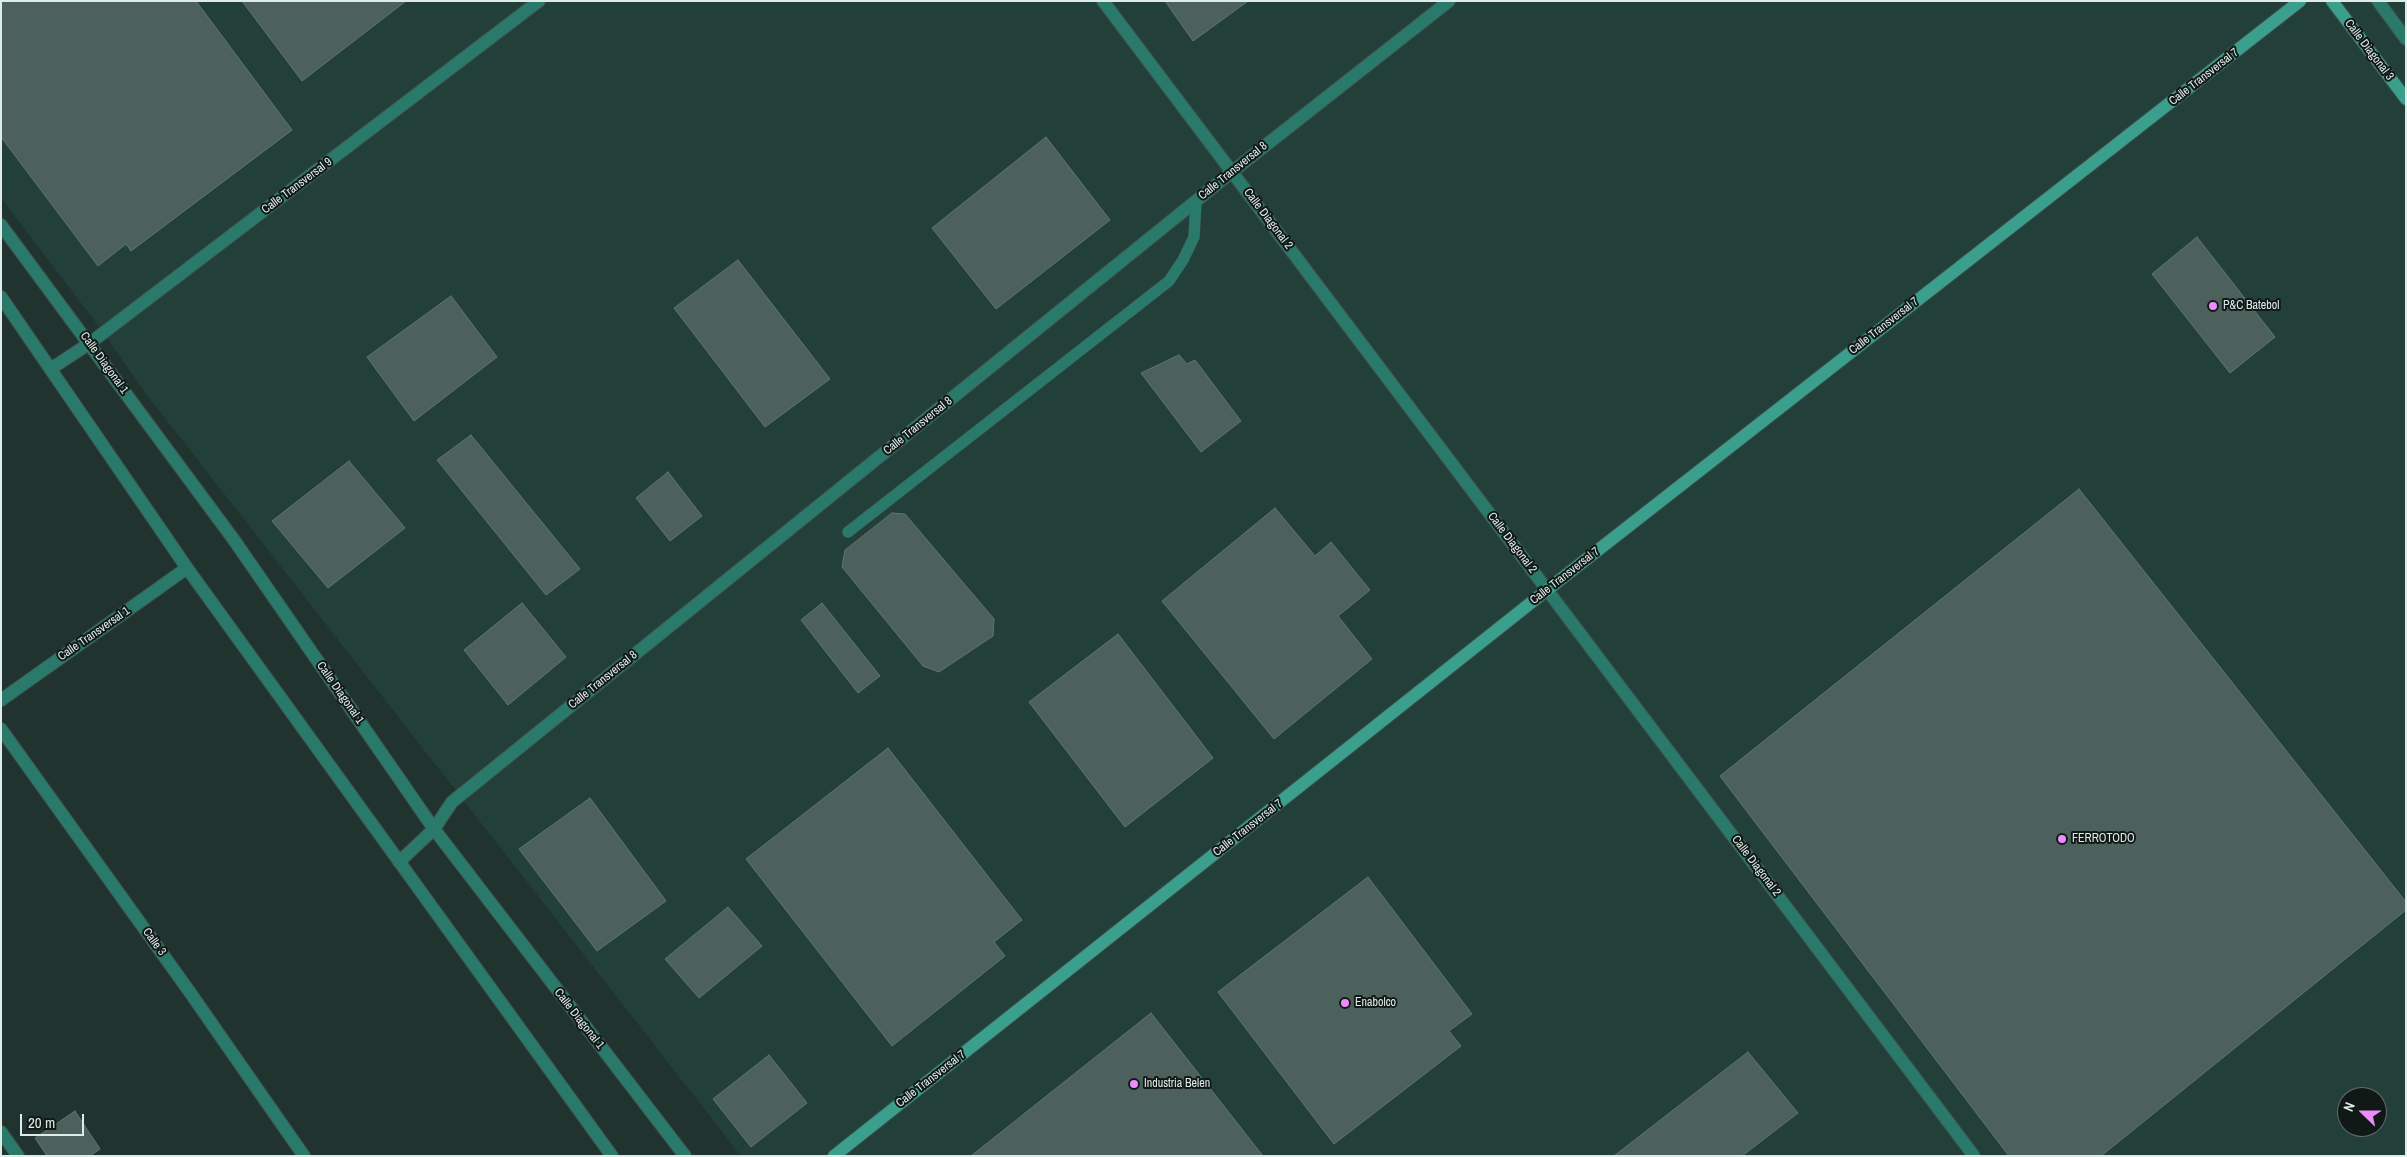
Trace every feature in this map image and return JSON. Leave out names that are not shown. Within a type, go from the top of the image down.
[{"type":"street","name":"Calle Transversal 9","points":[[52,368],[90,343],[539,1]]},
{"type":"street","name":"Calle Diagonal 2","points":[[1103,1],[1974,1156]]},
{"type":"street","name":"Calle Transversal 8","points":[[399,862],[434,829],[452,802],[1233,171],[1449,1]]},
{"type":"street","name":"Calle Transversal 7","points":[[834,1156],[1547,590],[2300,1]]},
{"type":"street","name":"Calle Diagonal 3","points":[[2332,1],[2406,99]]},
{"type":"street","points":[[2378,1],[2406,39]]},
{"type":"street","name":"Calle Diagonal 1","points":[[1,225],[234,540],[434,829],[685,1156]]},
{"type":"street","points":[[1,296],[187,568],[612,1156]]},
{"type":"street","name":"Calle Transversal 1","points":[[1,700],[187,568]]},
{"type":"street","name":"Calle 3","points":[[1,729],[189,991],[304,1156]]},
{"type":"street","points":[[1,1132],[18,1156]]},
{"type":"lane","points":[[848,532],[1169,281],[1183,260],[1194,237],[1196,201]]},
{"type":"shaded area","points":[[1,1],[2406,1],[2406,1156],[741,1156],[147,395],[91,316],[1,198]]},
{"type":"building","points":[[1,1],[196,1],[292,130],[131,251],[126,244],[98,266],[1,137]]},
{"type":"building","points":[[242,1],[406,1],[302,81]]},
{"type":"building","points":[[1165,1],[1248,1],[1193,41]]},
{"type":"building","points":[[1046,137],[1110,220],[996,309],[932,228]]},
{"type":"building","name":"P&C Batebol","points":[[2197,237],[2275,337],[2230,373],[2152,274]]},
{"type":"building","points":[[738,260],[830,379],[765,427],[674,308]]},
{"type":"building","points":[[451,296],[497,357],[414,421],[367,357]]},
{"type":"building","points":[[1179,355],[1187,364],[1195,360],[1241,421],[1201,452],[1141,373]]},
{"type":"building","points":[[471,435],[580,569],[546,595],[437,460]]},
{"type":"building","points":[[349,461],[405,528],[328,588],[272,521]]},
{"type":"building","points":[[668,472],[702,516],[670,541],[636,498]]},
{"type":"building","name":"FERROTODO","points":[[2079,489],[2406,902],[2406,910],[2101,1156],[2009,1156],[1720,776]]},
{"type":"building","points":[[1275,508],[1315,556],[1331,542],[1370,590],[1338,616],[1372,659],[1274,739],[1162,601]]},
{"type":"building","points":[[892,513],[905,514],[994,619],[993,636],[939,672],[923,666],[842,567],[845,550]]},
{"type":"building","points":[[522,603],[566,657],[508,705],[464,650]]},
{"type":"building","points":[[822,603],[880,676],[858,693],[801,620]]},
{"type":"building","points":[[1118,634],[1213,758],[1125,827],[1029,702]]},
{"type":"building","points":[[888,748],[1022,920],[994,942],[1005,956],[892,1046],[746,859]]},
{"type":"building","points":[[590,798],[666,901],[597,951],[519,849]]},
{"type":"building","name":"Enabolco","points":[[1368,877],[1472,1014],[1449,1031],[1461,1046],[1334,1144],[1218,992]]},
{"type":"building","points":[[728,907],[762,946],[699,998],[665,959]]},
{"type":"building","name":"Industria Belen","points":[[1151,1013],[1263,1156],[971,1156]]},
{"type":"building","points":[[1748,1052],[1798,1113],[1742,1156],[1614,1156]]},
{"type":"building","points":[[769,1055],[807,1103],[751,1147],[713,1099]]},
{"type":"building","points":[[75,1111],[100,1149],[90,1156],[47,1156],[35,1138]]},
{"type":"place","name":"P&C Batebol","points":[[2213,306]]},
{"type":"place","name":"FERROTODO","points":[[2062,839]]},
{"type":"place","name":"Enabolco","points":[[1345,1003]]},
{"type":"place","name":"Industria Belen","points":[[1134,1084]]}]
